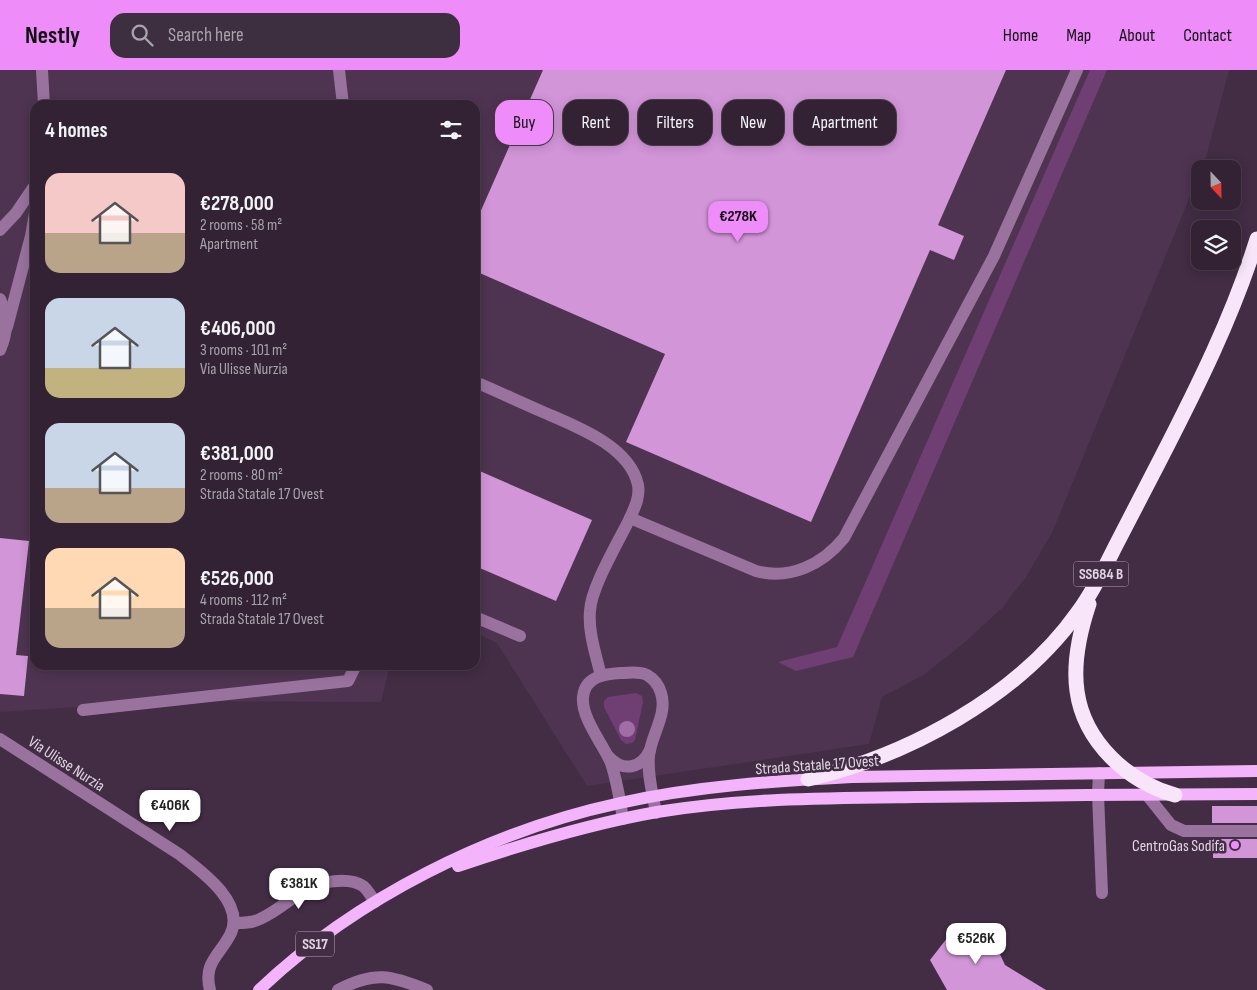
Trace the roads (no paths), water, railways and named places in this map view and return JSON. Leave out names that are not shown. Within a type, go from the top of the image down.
[{"type":"highway","name":"SS684 B","points":[[808,779],[855,767],[888,754],[962,717],[992,698],[1034,662],[1059,636],[1096,584],[1197,387],[1236,298],[1257,239]]},
{"type":"highway","name":"SS684 B","points":[[1096,584],[1082,627],[1076,672],[1077,692],[1084,715],[1094,734],[1107,752],[1128,773],[1148,785],[1175,795]]},
{"type":"main road","name":"Strada Statale 17 Ovest","points":[[259,990],[315,943],[374,902],[397,889],[502,839],[569,816],[620,803],[703,789],[808,779],[884,776],[1257,771]]},
{"type":"main road","name":"Strada Statale 17 Ovest","points":[[397,889],[458,866],[577,830],[623,819],[725,803],[780,799],[1098,794],[1257,794]]},
{"type":"street","points":[[42,70],[44,100]]},
{"type":"street","points":[[339,70],[342,100]]},
{"type":"street","points":[[630,518],[767,574],[779,575],[803,569],[826,557],[835,549],[844,538],[994,256],[1077,70]]},
{"type":"street","points":[[0,230],[16,213],[30,192]]},
{"type":"street","points":[[0,350],[30,239]]},
{"type":"street","points":[[0,299],[6,311],[7,327]]},
{"type":"street","points":[[480,387],[584,430],[618,453],[633,471],[638,484],[638,498],[598,584],[590,610],[592,638],[601,676]]},
{"type":"street","points":[[480,619],[520,636]]},
{"type":"street","points":[[83,710],[348,681],[354,670]]},
{"type":"street","points":[[623,819],[614,772],[583,706],[585,688],[590,681],[601,676],[636,672],[646,674],[658,686],[663,703],[650,750],[649,765],[656,813]]},
{"type":"street","name":"Via Ulisse Nurzia","points":[[0,739],[179,854],[204,873],[227,898],[232,910],[234,923]]},
{"type":"street","points":[[607,755],[618,765],[632,766],[641,763],[650,750]]},
{"type":"street","points":[[1099,773],[1098,794],[1102,893]]},
{"type":"street","points":[[1147,795],[1166,820],[1184,831],[1257,831]]},
{"type":"street","points":[[210,990],[207,977],[210,965],[231,934],[234,923],[252,922],[262,918],[305,890],[315,886],[340,882],[349,881],[363,886],[374,902]]},
{"type":"street","points":[[338,990],[364,978],[384,977],[427,990]]},
{"type":"place","name":"CentroGas Sodifa","points":[[1235,845]]}]
